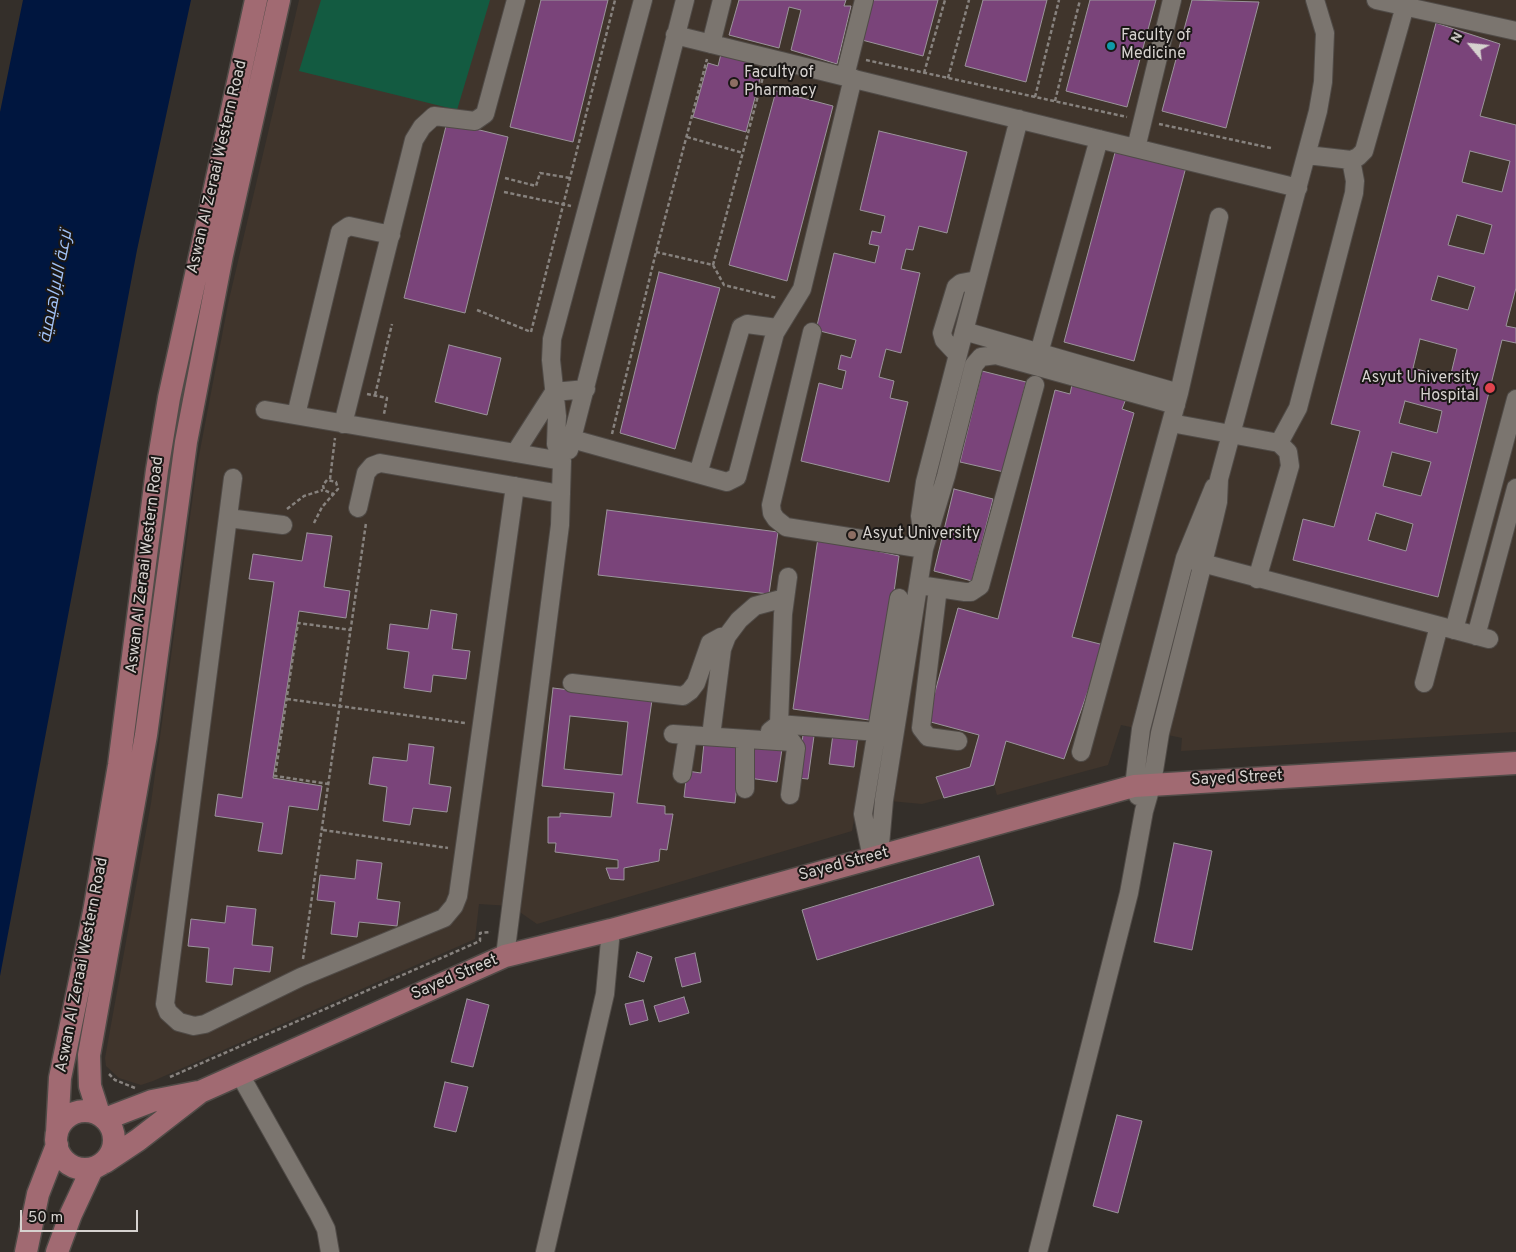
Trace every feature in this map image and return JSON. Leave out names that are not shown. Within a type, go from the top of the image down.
[{"type":"main road","name":"Aswan Al Zeraai Western Road","points":[[26,1252],[38,1194],[57,1139],[57,1096],[96,903],[119,765],[157,470],[169,398],[197,262],[256,0]]},
{"type":"main road","name":"Aswan Al Zeraai Western Road","points":[[102,1117],[90,1086],[89,1056],[146,735],[186,442],[222,255],[279,0]]},
{"type":"main road","name":"Sayed Street","points":[[99,1165],[138,1140],[200,1092],[239,1072],[505,956],[611,930],[1143,784],[1516,763]]},
{"type":"main road","name":"Sayed Street","points":[[102,1117],[152,1101],[200,1092]]},
{"type":"main road","points":[[57,1252],[71,1214],[99,1165],[114,1145],[114,1136],[102,1117],[89,1112],[74,1114],[61,1124],[57,1139],[66,1162],[79,1169],[99,1165]]},
{"type":"street","points":[[339,431],[352,391],[414,140],[422,127],[434,116],[475,121],[487,110],[516,0]]},
{"type":"street","points":[[505,956],[557,552],[562,494],[562,461],[556,444],[557,416],[550,360],[552,339],[643,0]]},
{"type":"street","points":[[562,461],[572,439],[586,389],[685,0]]},
{"type":"street","points":[[711,44],[722,0]]},
{"type":"street","points":[[572,439],[727,482],[737,477],[777,328],[802,290],[849,77],[850,57],[864,0]]},
{"type":"street","points":[[1136,148],[1172,0]]},
{"type":"street","points":[[1143,784],[1166,705],[1218,502],[1219,479],[1318,112],[1325,56],[1325,32],[1315,0]]},
{"type":"street","points":[[1376,0],[1516,31]]},
{"type":"street","points":[[1307,155],[1351,160],[1358,157],[1364,151],[1405,6]]},
{"type":"street","points":[[675,35],[1298,188]]},
{"type":"street","points":[[924,549],[920,500],[1019,119]]},
{"type":"street","points":[[1039,353],[1099,139]]},
{"type":"street","points":[[1279,443],[1298,408],[1354,193],[1355,181],[1351,160]]},
{"type":"street","points":[[1081,752],[1178,399],[1219,217]]},
{"type":"street","points":[[296,416],[340,232],[349,226],[391,236]]},
{"type":"street","points":[[958,355],[944,340],[942,333],[956,287],[977,280]]},
{"type":"street","points":[[698,474],[741,328],[746,324],[777,328]]},
{"type":"street","points":[[964,331],[1039,353],[1178,399]]},
{"type":"street","points":[[812,332],[771,505],[772,513],[786,527],[924,549]]},
{"type":"street","points":[[875,857],[924,549],[946,476],[974,365],[981,357],[996,355],[1178,399]]},
{"type":"street","points":[[919,585],[971,592],[977,589],[982,582],[1034,385]]},
{"type":"street","points":[[554,392],[586,389]]},
{"type":"street","points":[[515,453],[554,392]]},
{"type":"street","points":[[1424,683],[1446,628],[1516,399]]},
{"type":"street","points":[[266,410],[296,416],[339,431],[380,430],[562,461]]},
{"type":"street","points":[[1171,423],[1279,443],[1288,452],[1290,466],[1257,579]]},
{"type":"street","points":[[362,515],[366,473],[372,466],[380,463],[562,494]]},
{"type":"street","points":[[234,478],[165,1004],[168,1012],[179,1022],[200,1026],[301,977],[444,918],[457,901],[515,486]]},
{"type":"street","points":[[1038,1252],[1129,892],[1144,811],[1141,729],[1185,558],[1207,500],[1219,479]]},
{"type":"street","points":[[1185,558],[1257,579],[1483,637],[1516,488]]},
{"type":"street","points":[[228,518],[279,525]]},
{"type":"street","points":[[778,724],[785,598],[788,578]]},
{"type":"street","points":[[938,588],[921,728],[928,737],[958,741]]},
{"type":"street","points":[[712,736],[722,650],[728,636],[739,620],[755,606],[785,598]]},
{"type":"street","points":[[875,857],[863,814],[899,598]]},
{"type":"street","points":[[1171,614],[1189,617]]},
{"type":"street","points":[[572,683],[682,696],[690,692],[696,682],[710,643],[721,637],[728,636]]},
{"type":"street","points":[[1148,701],[1166,705]]},
{"type":"street","points":[[765,740],[770,730],[778,724],[877,732]]},
{"type":"street","points":[[682,774],[680,734],[792,742],[796,746],[790,795]]},
{"type":"street","points":[[745,738],[745,789]]},
{"type":"street","points":[[545,1252],[603,1003],[608,974],[611,930]]},
{"type":"street","points":[[239,1072],[318,1213],[326,1229],[330,1252]]},
{"type":"path","points":[[531,332],[615,0]]},
{"type":"path","points":[[924,73],[945,0]]},
{"type":"path","points":[[948,78],[969,0]]},
{"type":"path","points":[[1034,97],[1059,0]]},
{"type":"path","points":[[1055,101],[1080,0]]},
{"type":"path","points":[[613,439],[612,436],[656,252],[711,44]]},
{"type":"path","points":[[850,57],[1271,148]]},
{"type":"path","points":[[768,58],[713,265],[724,285],[795,302]]},
{"type":"path","points":[[687,137],[744,153]]},
{"type":"path","points":[[505,178],[536,186],[540,173],[570,178]]},
{"type":"path","points":[[504,192],[572,206]]},
{"type":"path","points":[[656,252],[713,265]]},
{"type":"path","points":[[477,310],[538,334]]},
{"type":"path","points":[[376,396],[392,324]]},
{"type":"path","points":[[352,391],[387,398],[380,430]]},
{"type":"path","points":[[324,490],[323,485],[330,479],[339,431]]},
{"type":"path","points":[[314,523],[322,507],[338,485],[330,479]]},
{"type":"path","points":[[279,525],[281,516],[295,501],[324,490],[333,494]]},
{"type":"path","points":[[301,977],[351,630],[362,515]]},
{"type":"path","points":[[329,784],[275,776],[298,623],[351,630]]},
{"type":"path","points":[[287,699],[482,726]]},
{"type":"path","points":[[322,830],[465,851]]},
{"type":"shaded area","name":"Asyut University","points":[[299,0],[1516,0],[1516,732],[1181,751],[1182,738],[1121,725],[1108,765],[997,795],[994,785],[922,804],[858,798],[852,831],[537,924],[511,906],[479,904],[475,939],[153,1081],[141,1085],[119,1078],[106,1066],[105,1058],[151,803],[197,466],[228,304]]},
{"type":"green space","points":[[321,0],[490,0],[457,110],[299,71]]},
{"type":"water","name":"ترعة الابراهيمية","points":[[23,0],[191,0],[137,250],[0,976],[0,112]]},
{"type":"building","points":[[541,0],[608,0],[573,142],[510,127]]},
{"type":"building","points":[[739,0],[846,0],[844,6],[851,6],[837,64],[791,50],[801,10],[789,7],[779,48],[729,35]]},
{"type":"building","points":[[873,0],[938,0],[923,56],[862,40]]},
{"type":"building","points":[[983,0],[1047,0],[1026,82],[965,66]]},
{"type":"building","name":"Faculty of Medicine","points":[[1090,0],[1156,0],[1127,107],[1066,91]]},
{"type":"building","points":[[1192,0],[1259,2],[1226,128],[1162,111]]},
{"type":"building","points":[[1436,23],[1500,44],[1480,116],[1516,125],[1516,288],[1506,326],[1516,328],[1516,343],[1502,340],[1438,597],[1293,560],[1303,519],[1334,527],[1360,431],[1331,424]],"holes":[[[1470,151],[1510,161],[1502,192],[1462,182]],[[1457,215],[1492,225],[1484,254],[1448,245]],[[1438,276],[1475,287],[1468,310],[1431,300]],[[1420,339],[1457,349],[1450,378],[1413,368]],[[1405,401],[1442,411],[1437,433],[1399,423]],[[1392,452],[1431,462],[1421,496],[1383,486]],[[1376,513],[1413,524],[1406,551],[1368,540]]]},
{"type":"building","points":[[721,54],[754,63],[751,73],[761,75],[746,132],[693,117],[708,63],[718,66]]},
{"type":"building","points":[[776,91],[833,106],[787,281],[729,265]]},
{"type":"building","points":[[447,122],[508,137],[465,313],[404,298]]},
{"type":"building","points":[[879,131],[967,152],[947,233],[919,226],[913,250],[906,249],[901,269],[920,273],[901,353],[886,349],[879,377],[894,381],[890,398],[908,402],[889,482],[801,461],[819,383],[842,389],[846,371],[838,369],[841,355],[851,358],[856,340],[816,330],[834,253],[875,263],[879,246],[869,244],[872,231],[881,233],[885,216],[860,210]]},
{"type":"building","points":[[1116,149],[1186,167],[1134,361],[1064,342]]},
{"type":"building","points":[[659,272],[720,288],[675,449],[620,433]]},
{"type":"building","points":[[449,345],[501,358],[487,415],[435,402]]},
{"type":"building","points":[[982,371],[1026,382],[1004,472],[960,462]]},
{"type":"building","points":[[1073,380],[1127,396],[1122,409],[1134,413],[1072,637],[1104,645],[1064,759],[1006,741],[994,785],[944,798],[936,777],[970,767],[979,735],[927,721],[958,608],[998,619],[1055,390],[1070,394]]},
{"type":"building","points":[[954,489],[993,499],[972,581],[934,571]]},
{"type":"building","points":[[607,510],[778,532],[769,594],[598,575]]},
{"type":"building","points":[[307,533],[332,536],[324,587],[350,591],[346,618],[299,611],[273,778],[322,786],[318,810],[289,806],[282,854],[258,851],[263,823],[215,816],[218,794],[242,798],[274,582],[249,579],[253,554],[302,561]]},
{"type":"building","points":[[818,538],[899,556],[876,721],[793,709]]},
{"type":"building","points":[[431,610],[457,614],[452,649],[470,651],[466,679],[433,675],[431,692],[404,688],[409,652],[387,649],[390,624],[428,629]]},
{"type":"building","points":[[553,688],[652,700],[637,803],[665,806],[665,814],[673,814],[667,850],[660,849],[659,861],[624,868],[624,880],[610,879],[606,868],[618,868],[618,860],[555,852],[556,843],[548,843],[548,817],[560,817],[560,813],[611,817],[614,793],[542,786]],"holes":[[[570,716],[628,722],[622,775],[564,769]]]},
{"type":"building","points":[[833,734],[858,736],[854,767],[829,764]]},
{"type":"building","points":[[803,735],[814,736],[808,779],[797,778]]},
{"type":"building","points":[[704,743],[741,747],[735,803],[684,797],[687,771],[701,773]]},
{"type":"building","points":[[409,744],[434,747],[429,784],[451,787],[447,812],[413,808],[410,825],[383,821],[387,787],[369,784],[373,757],[407,761]]},
{"type":"building","points":[[753,745],[782,749],[777,782],[749,778]]},
{"type":"building","points":[[1174,843],[1212,851],[1192,950],[1154,942]]},
{"type":"building","points":[[979,856],[994,905],[817,960],[802,910]]},
{"type":"building","points":[[357,860],[382,863],[377,899],[400,902],[397,926],[359,922],[357,937],[331,934],[335,902],[317,900],[320,875],[355,879]]},
{"type":"building","points":[[227,906],[256,909],[252,945],[273,947],[270,972],[234,968],[232,985],[206,982],[209,948],[188,946],[191,919],[225,923]]},
{"type":"building","points":[[637,952],[652,957],[644,982],[629,977]]},
{"type":"building","points":[[695,953],[701,982],[682,987],[675,958]]},
{"type":"building","points":[[684,997],[689,1013],[659,1022],[654,1006]]},
{"type":"building","points":[[467,999],[489,1005],[473,1067],[451,1062]]},
{"type":"building","points":[[643,1000],[648,1020],[630,1025],[625,1004]]},
{"type":"building","points":[[445,1082],[468,1087],[456,1132],[434,1127]]},
{"type":"building","points":[[1117,1115],[1142,1121],[1118,1213],[1093,1206]]},
{"type":"place","name":"Faculty of Medicine","points":[[1111,46]]},
{"type":"place","name":"Faculty of Pharmacy","points":[[734,83]]},
{"type":"place","name":"Asyut University Hospital","points":[[1490,388]]},
{"type":"place","name":"Asyut University","points":[[852,535]]}]
